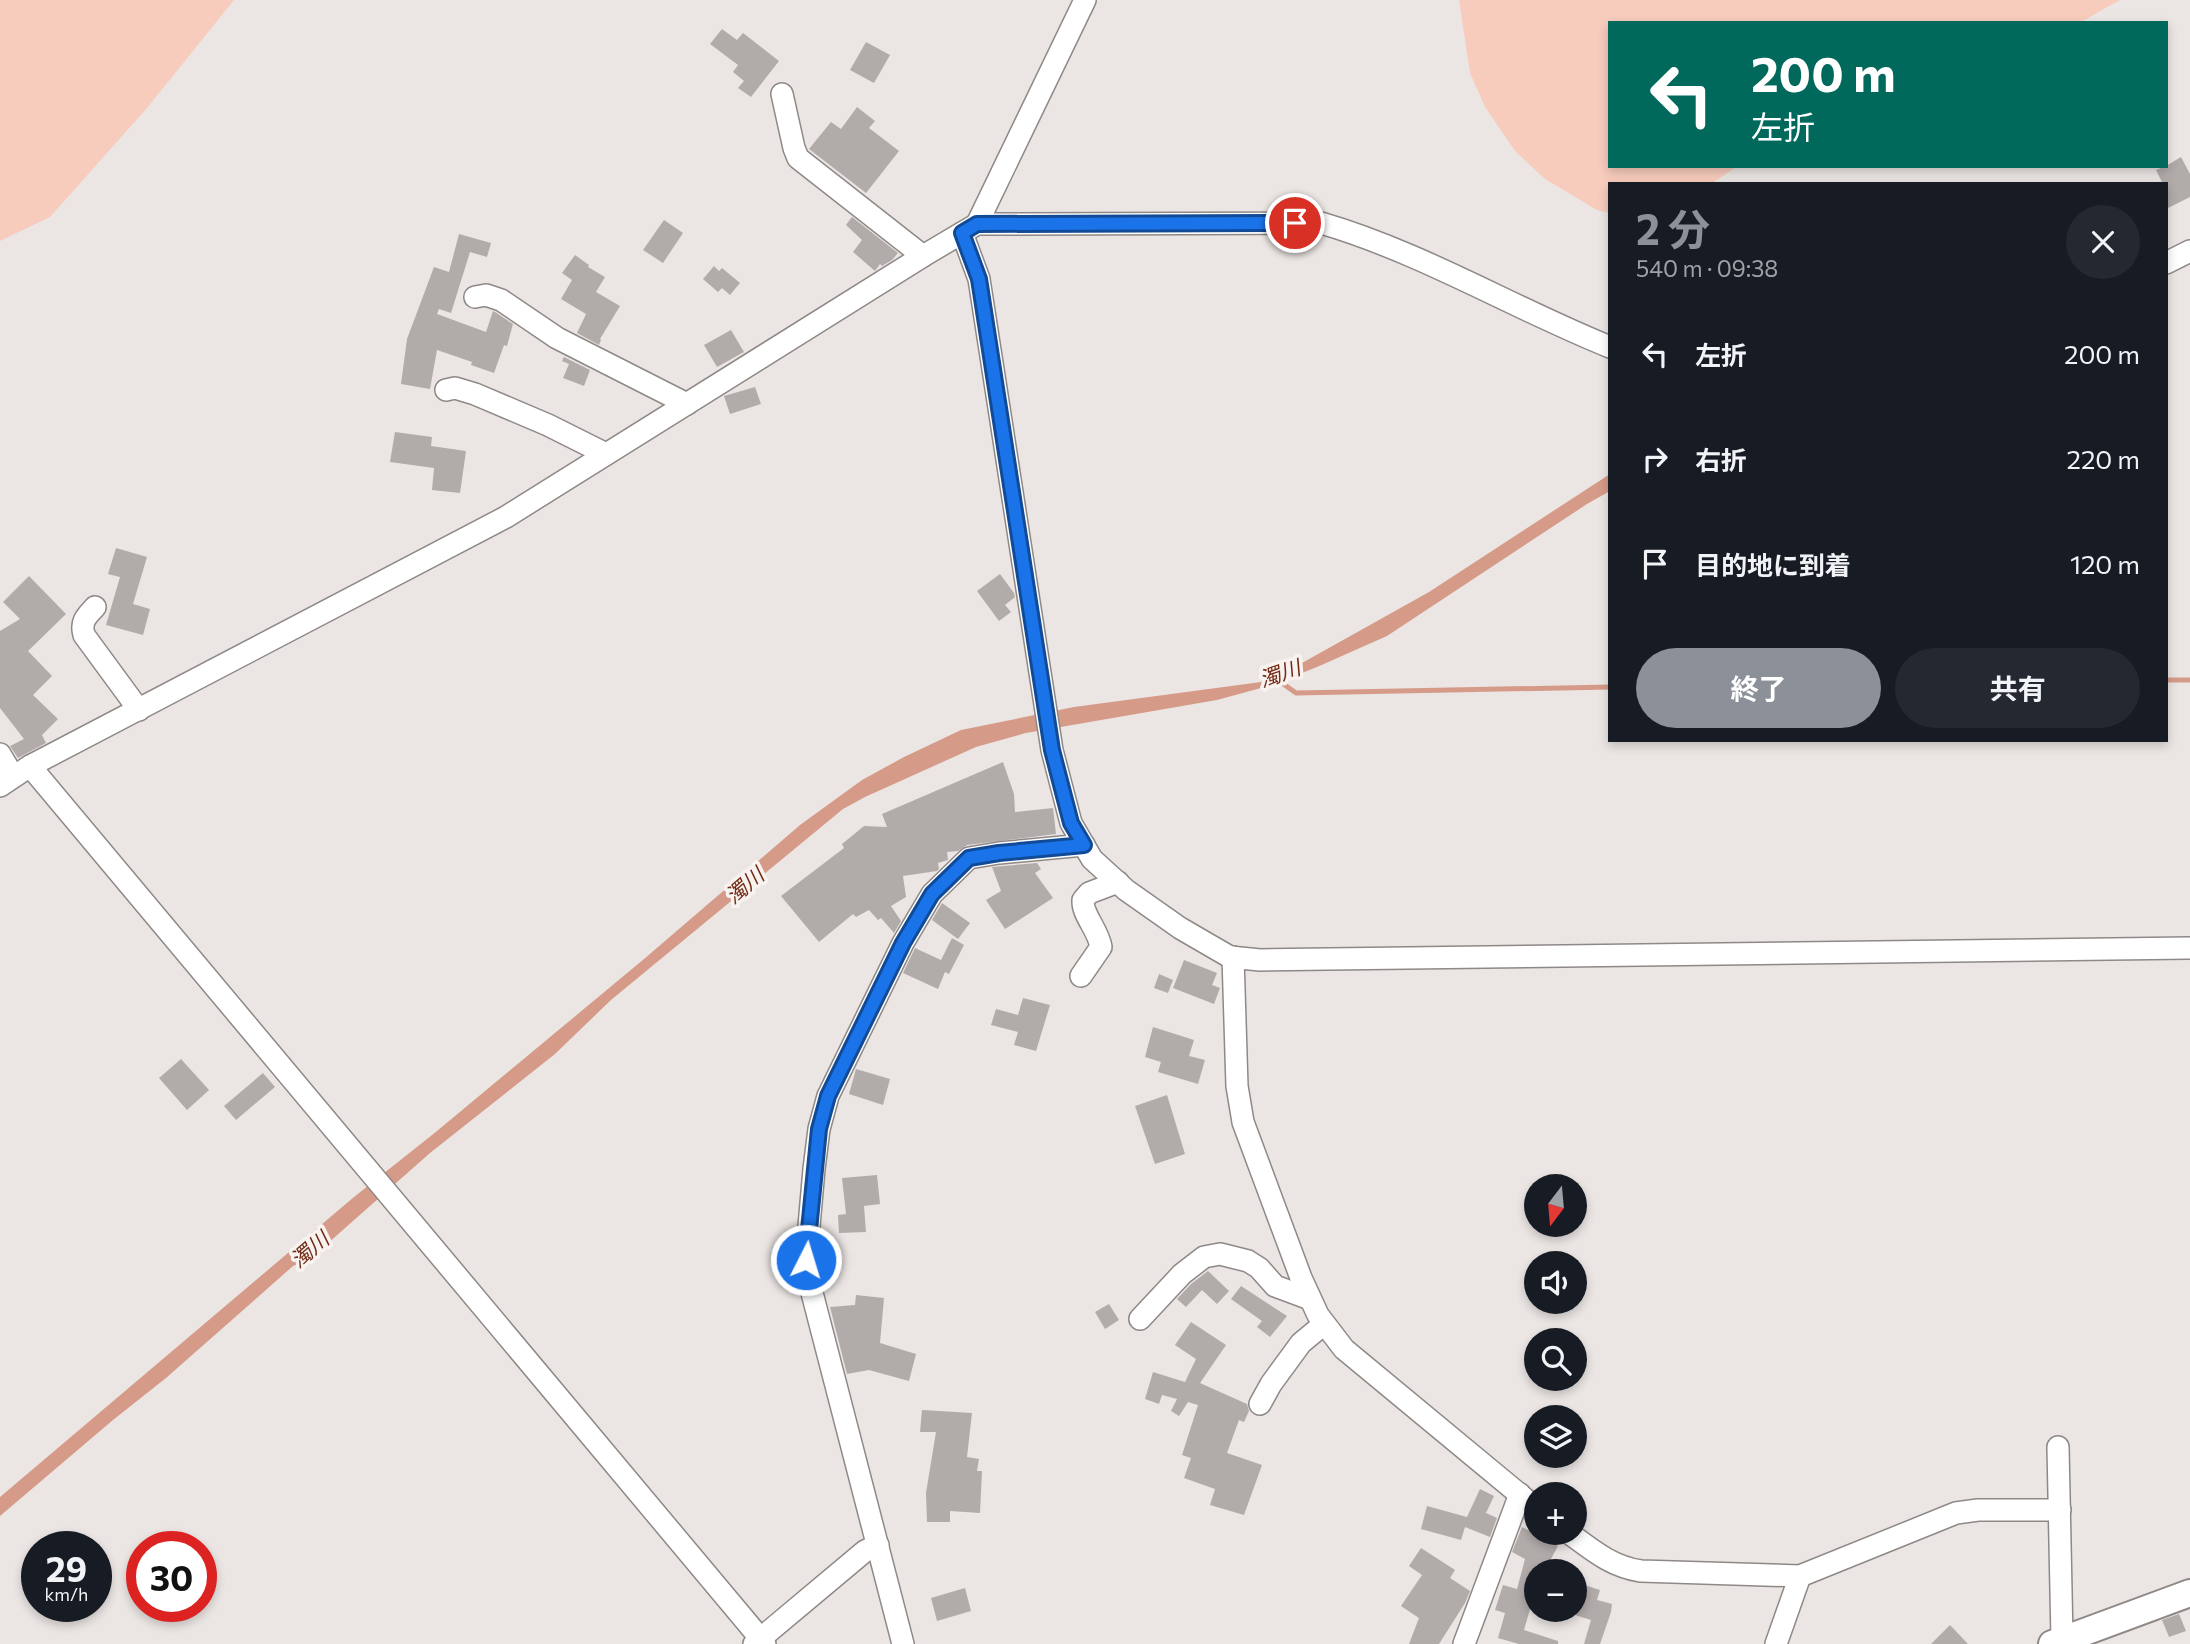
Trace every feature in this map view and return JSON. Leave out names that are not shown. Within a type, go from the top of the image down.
[{"type":"main road","points":[[2057,1642],[2190,1593]]},
{"type":"street","points":[[1085,0],[970,229],[1052,750],[1071,823],[1092,859],[1118,883],[1180,928],[1233,957],[1260,960],[2190,948]]},
{"type":"street","points":[[782,94],[798,158],[923,256]]},
{"type":"street","points":[[14,776],[506,516],[970,229],[1321,223],[1404,254],[1608,346]]},
{"type":"street","points":[[2168,262],[2190,251]]},
{"type":"street","points":[[475,297],[486,295],[501,300],[557,338],[687,404]]},
{"type":"street","points":[[446,390],[455,388],[475,394],[548,425],[606,454]]},
{"type":"street","points":[[95,607],[84,619],[84,635],[139,710]]},
{"type":"street","points":[[0,754],[14,776],[361,1162],[760,1642],[865,1551],[878,1545]]},
{"type":"street","points":[[903,1644],[806,1260],[819,1129],[828,1096],[903,943],[932,894],[969,858],[1084,845]]},
{"type":"street","points":[[1081,976],[1101,947],[1097,932],[1083,911],[1083,900],[1089,893],[1118,883]]},
{"type":"street","points":[[1233,957],[1237,1086],[1243,1122],[1310,1299],[1343,1349],[1524,1498]]},
{"type":"street","points":[[1140,1319],[1182,1274],[1204,1257],[1220,1254],[1248,1261],[1259,1268],[1275,1286],[1310,1299]]},
{"type":"street","points":[[1260,1404],[1301,1343],[1324,1324]]},
{"type":"street","points":[[2057,1642],[2060,1510],[2058,1447]]},
{"type":"street","points":[[1464,1644],[1520,1494]]},
{"type":"street","points":[[1585,1545],[1624,1569],[1800,1576],[1956,1513],[1978,1510],[2060,1510]]},
{"type":"street","points":[[1776,1644],[1800,1576]]},
{"type":"shaded area","points":[[0,0],[234,0],[147,108],[50,217],[0,241]]},
{"type":"shaded area","points":[[1459,0],[2120,0],[2083,21],[1608,21],[1608,168],[1735,168],[1714,182],[1608,182],[1608,213],[1597,210],[1545,179],[1515,151],[1485,107],[1470,73]]},
{"type":"water","name":"濁川","points":[[1608,475],[1608,492],[1387,636],[1317,667],[1272,685],[1217,700],[1026,733],[976,747],[843,809],[611,1000],[555,1054],[430,1153],[310,1259],[293,1266],[166,1378],[0,1516],[0,1497],[354,1197],[644,959],[800,825],[862,780],[961,730],[1074,707],[1261,682],[1302,663],[1429,592]]},
{"type":"building","points":[[722,29],[737,40],[743,33],[779,61],[751,97],[738,88],[744,81],[733,72],[738,65],[710,44]]},
{"type":"building","points":[[866,42],[890,55],[874,83],[850,70]]},
{"type":"building","points":[[857,107],[875,121],[869,128],[899,151],[866,193],[809,149],[831,122],[841,129]]},
{"type":"building","points":[[2181,157],[2190,174],[2190,197],[2168,208],[2168,182],[2162,182],[2156,170],[2168,168],[2168,165]]},
{"type":"building","points":[[852,217],[898,253],[892,260],[882,266],[880,264],[875,271],[853,252],[862,240],[846,225]]},
{"type":"building","points":[[664,220],[683,233],[663,263],[643,250]]},
{"type":"building","points":[[459,234],[491,243],[487,257],[470,252],[451,313],[439,309],[437,314],[486,332],[493,311],[513,324],[507,346],[504,345],[494,373],[437,350],[430,389],[401,384],[407,339],[434,267],[449,272]]},
{"type":"building","points":[[575,255],[605,277],[596,292],[620,306],[599,345],[577,333],[586,314],[561,299],[572,280],[562,273]]},
{"type":"building","points":[[714,266],[719,271],[722,268],[740,283],[730,295],[722,288],[718,292],[703,279]]},
{"type":"building","points":[[731,330],[744,352],[717,367],[704,345]]},
{"type":"building","points":[[564,357],[590,370],[584,386],[563,378],[569,364],[562,361]]},
{"type":"building","points":[[755,387],[761,404],[730,414],[724,396]]},
{"type":"building","points":[[395,432],[432,437],[431,446],[466,451],[460,493],[432,490],[434,468],[390,462]]},
{"type":"building","points":[[116,548],[147,557],[133,604],[150,609],[143,635],[106,625],[120,577],[108,574]]},
{"type":"building","points":[[1000,574],[1015,597],[1005,605],[1011,612],[999,621],[977,591]]},
{"type":"building","points":[[29,576],[66,614],[28,651],[52,676],[33,695],[58,719],[42,735],[46,743],[18,758],[10,746],[24,739],[0,708],[0,631],[20,619],[3,602]]},
{"type":"building","points":[[1003,762],[1014,794],[1015,812],[1053,808],[1056,834],[967,845],[958,851],[947,852],[948,860],[938,863],[937,871],[903,876],[906,897],[891,906],[901,921],[894,933],[881,918],[878,920],[869,910],[856,917],[853,914],[819,942],[781,896],[844,848],[842,844],[864,826],[887,827],[882,814]]},
{"type":"building","points":[[1037,863],[1041,869],[1035,873],[1053,898],[1005,929],[986,900],[1001,891],[992,867]]},
{"type":"building","points":[[942,903],[970,923],[958,939],[932,920]]},
{"type":"building","points":[[952,938],[964,945],[949,974],[945,972],[938,989],[903,973],[915,948],[941,960]]},
{"type":"building","points":[[1184,960],[1217,973],[1212,985],[1220,988],[1214,1004],[1173,988]]},
{"type":"building","points":[[1159,974],[1173,980],[1168,993],[1154,988]]},
{"type":"building","points":[[1023,998],[1050,1005],[1036,1051],[1014,1045],[1018,1032],[991,1025],[996,1009],[1018,1015]]},
{"type":"building","points":[[1153,1027],[1194,1040],[1189,1056],[1205,1060],[1198,1084],[1158,1072],[1161,1062],[1145,1057]]},
{"type":"building","points":[[181,1059],[209,1090],[187,1110],[159,1078]]},
{"type":"building","points":[[856,1069],[890,1079],[883,1105],[849,1094]]},
{"type":"building","points":[[263,1073],[275,1087],[236,1120],[224,1106]]},
{"type":"building","points":[[1167,1095],[1185,1154],[1155,1164],[1135,1106]]},
{"type":"building","points":[[877,1175],[880,1204],[864,1206],[866,1232],[839,1233],[838,1215],[846,1214],[842,1178]]},
{"type":"building","points":[[1208,1271],[1229,1291],[1217,1304],[1202,1290],[1186,1307],[1177,1299]]},
{"type":"building","points":[[1241,1286],[1287,1316],[1270,1337],[1257,1327],[1262,1321],[1231,1299]]},
{"type":"building","points":[[856,1295],[884,1298],[880,1343],[916,1354],[909,1381],[869,1370],[847,1374],[830,1307],[855,1305]]},
{"type":"building","points":[[1109,1304],[1119,1320],[1105,1329],[1095,1312]]},
{"type":"building","points":[[1191,1322],[1226,1345],[1200,1383],[1247,1404],[1249,1411],[1244,1422],[1239,1420],[1227,1453],[1262,1465],[1244,1515],[1210,1505],[1215,1489],[1184,1478],[1191,1458],[1182,1455],[1198,1405],[1188,1402],[1179,1416],[1171,1411],[1177,1399],[1162,1395],[1159,1404],[1145,1399],[1153,1372],[1185,1382],[1196,1359],[1175,1345]]},
{"type":"building","points":[[922,1410],[972,1413],[967,1457],[979,1459],[977,1471],[982,1471],[980,1513],[950,1511],[950,1522],[927,1522],[926,1493],[936,1432],[920,1432]]},
{"type":"building","points":[[1480,1489],[1494,1496],[1486,1513],[1497,1518],[1490,1537],[1465,1527],[1461,1540],[1421,1529],[1427,1506],[1467,1517]]},
{"type":"building","points":[[1522,1527],[1524,1545],[1558,1546],[1551,1559],[1525,1559],[1512,1552]]},
{"type":"building","points":[[1421,1548],[1455,1570],[1450,1578],[1470,1591],[1439,1644],[1409,1644],[1419,1618],[1401,1606],[1422,1575],[1409,1566]]},
{"type":"building","points":[[1524,1563],[1524,1622],[1526,1622],[1524,1630],[1558,1641],[1558,1644],[1519,1644],[1498,1638],[1505,1613],[1495,1610],[1503,1585],[1517,1589]]},
{"type":"building","points":[[1587,1586],[1600,1590],[1597,1600],[1612,1604],[1600,1644],[1584,1644],[1591,1620],[1587,1619]]},
{"type":"building","points":[[965,1588],[971,1611],[937,1621],[931,1598]]},
{"type":"building","points":[[2179,1614],[2186,1631],[2169,1637],[2162,1620]]},
{"type":"building","points":[[1950,1625],[1968,1644],[1931,1644]]},
{"type":"waterway","points":[[1275,678],[1296,693],[1608,687]]},
{"type":"waterway","points":[[2168,680],[2190,680]]},
{"type":"route","points":[[806,1260],[819,1129],[828,1096],[903,943],[932,894],[969,858],[1084,845],[1071,823],[1052,750],[979,279],[962,233],[977,224],[1295,223]]}]
